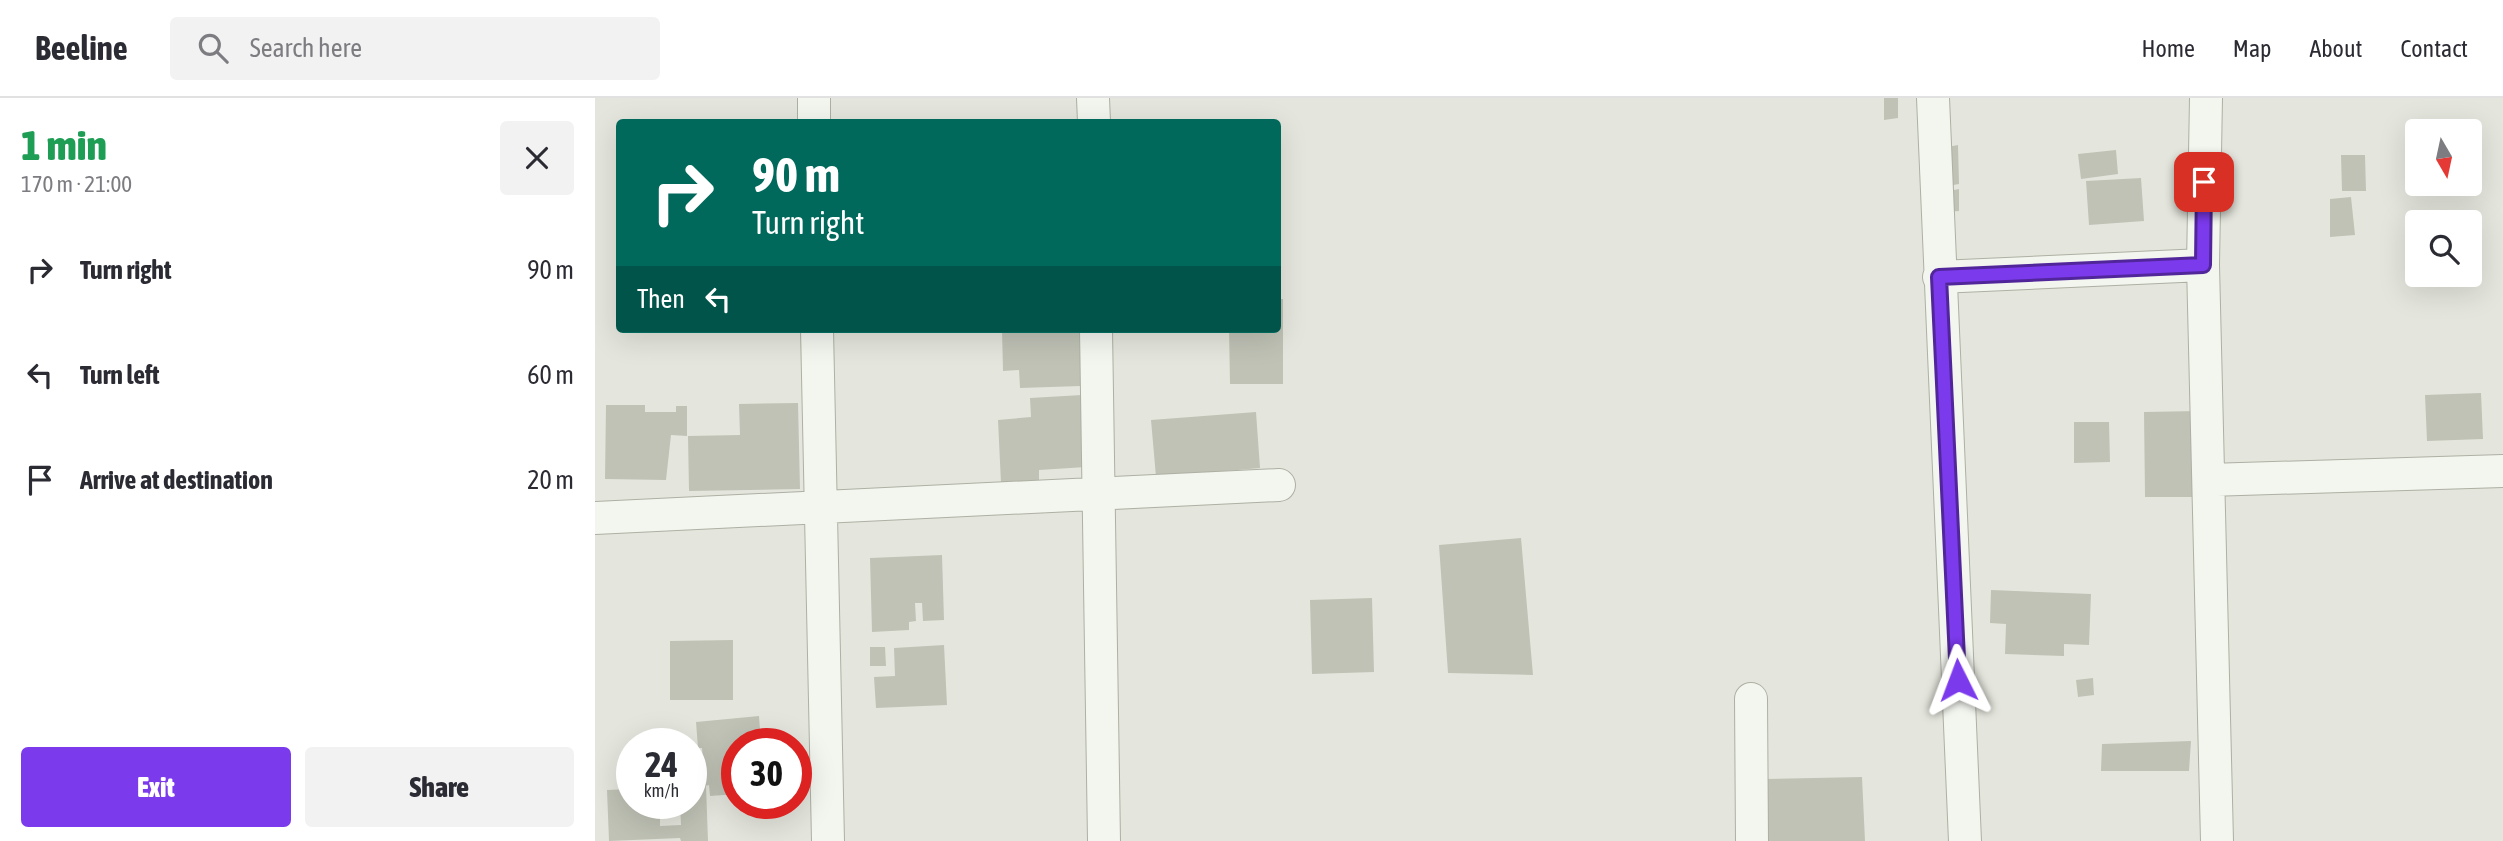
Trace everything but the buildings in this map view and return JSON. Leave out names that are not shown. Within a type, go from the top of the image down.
[{"type":"street","points":[[814,98],[814,119]]},
{"type":"street","points":[[1093,98],[1094,119]]},
{"type":"street","points":[[1933,98],[1965,841]]},
{"type":"street","points":[[2206,98],[2203,265],[2217,841]]},
{"type":"street","points":[[1939,277],[2203,265]]},
{"type":"street","points":[[817,333],[828,841]]},
{"type":"street","points":[[1096,333],[1104,841]]},
{"type":"street","points":[[2209,480],[2503,471]]},
{"type":"street","points":[[595,518],[1279,485]]},
{"type":"street","points":[[1751,699],[1752,841]]},
{"type":"route","points":[[1958,680],[1939,277],[2203,265],[2204,182]]}]
